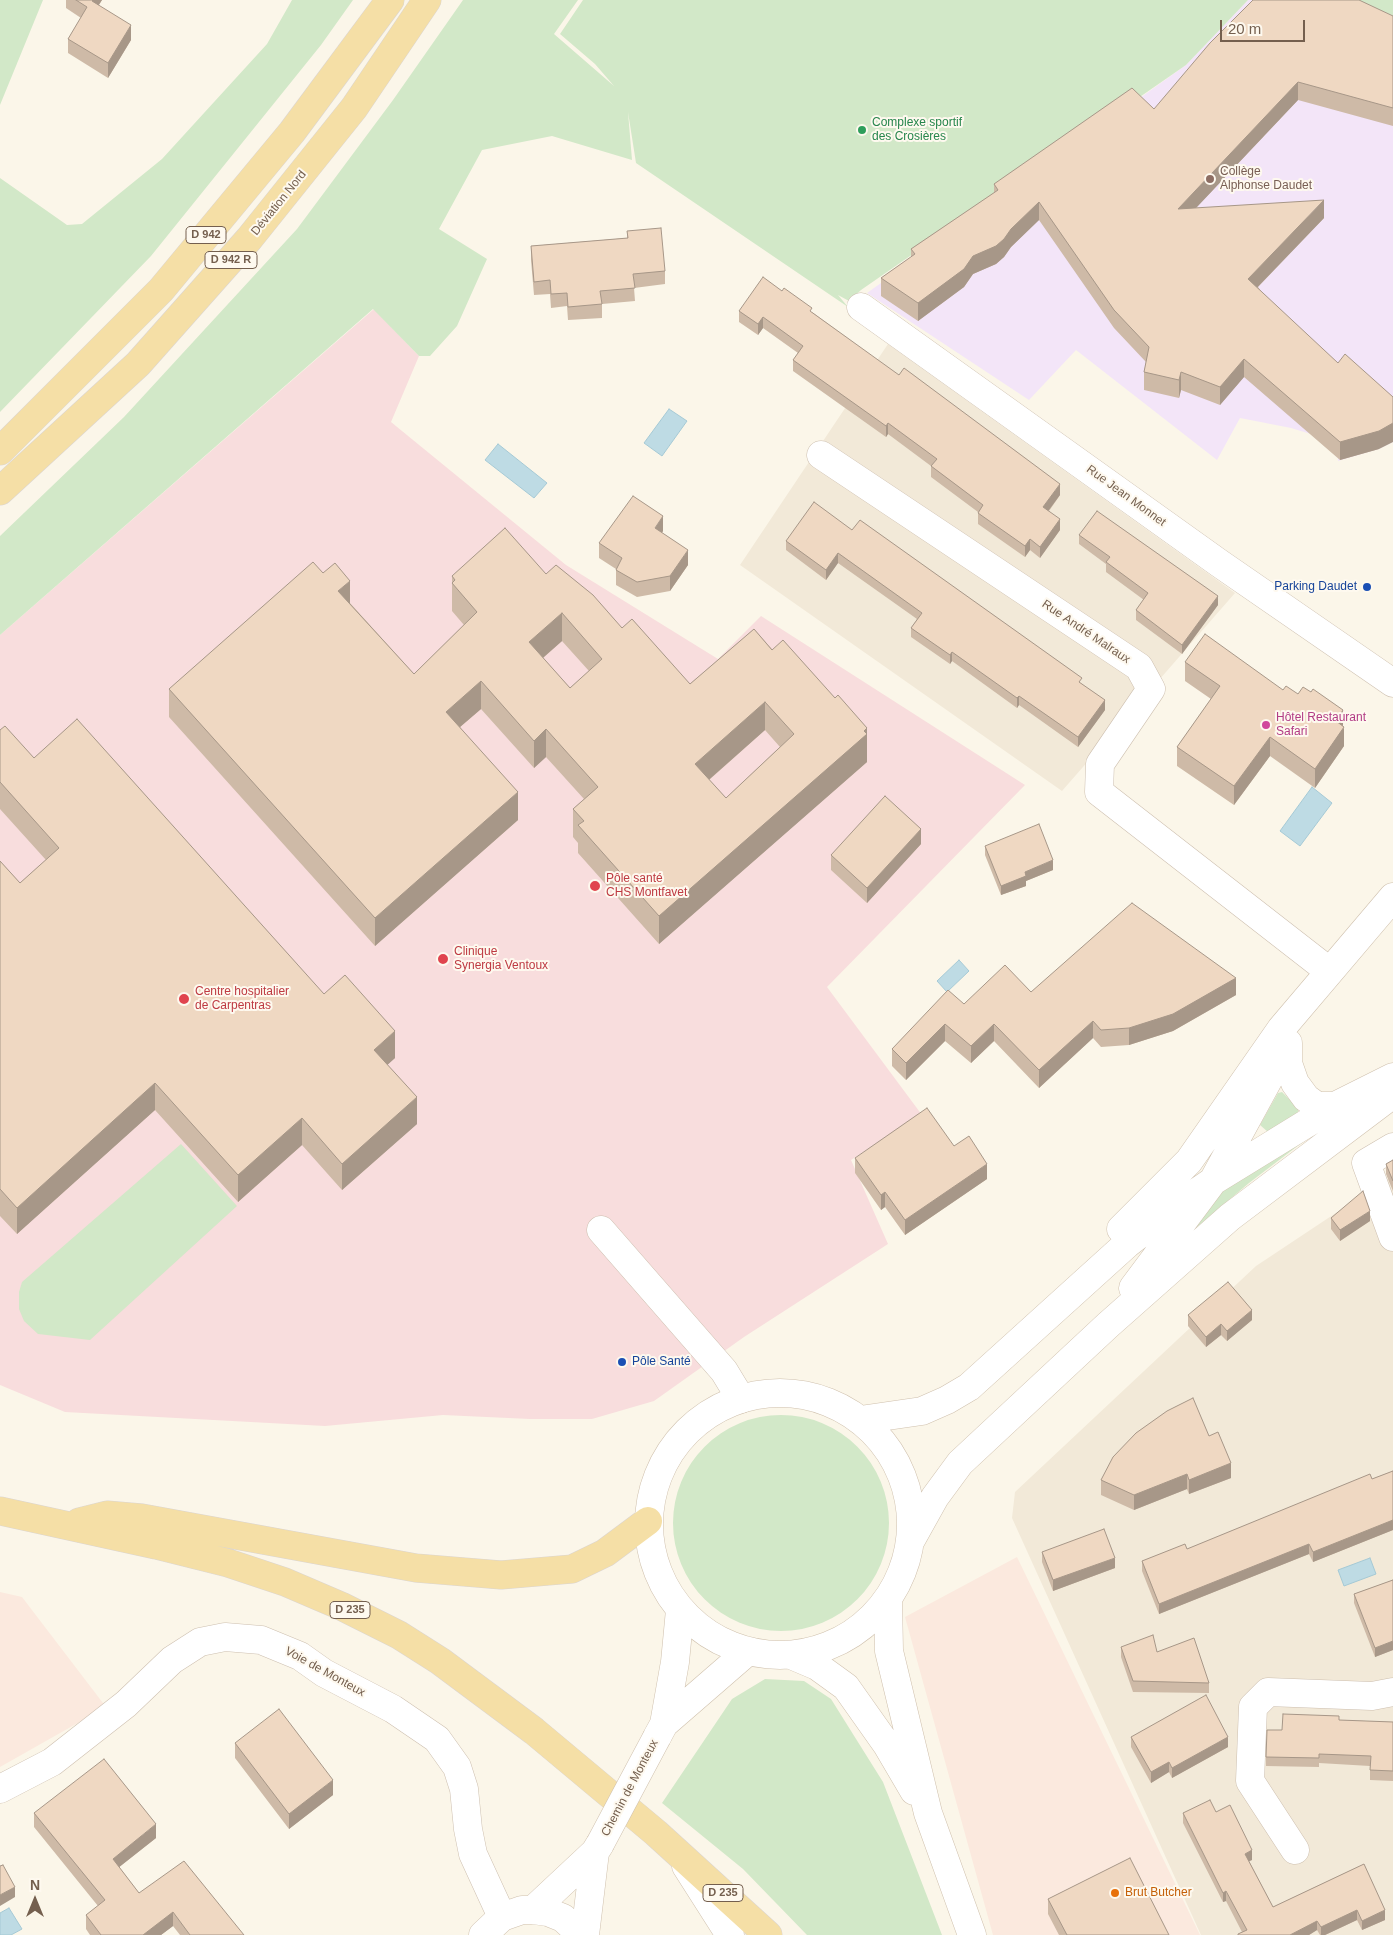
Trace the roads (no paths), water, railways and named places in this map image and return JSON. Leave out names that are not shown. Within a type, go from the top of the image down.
[{"type":"main road","name":"D 942","points":[[0,451],[161,290],[292,132],[390,0]]},
{"type":"main road","name":"Déviation Nord","points":[[0,491],[138,364],[250,239],[354,108],[427,0]]},
{"type":"main road","name":"Rue Jean Monnet","points":[[861,307],[1219,563],[1393,683]]},
{"type":"main road","name":"Rue André Malraux","points":[[821,456],[1139,667],[1151,689],[1100,764],[1099,792],[1329,971]]},
{"type":"main road","points":[[1004,1354],[1051,1300],[1189,1162],[1281,1029],[1393,896]]},
{"type":"main road","points":[[1108,1324],[1159,1252],[1214,1181],[1329,971]]},
{"type":"main road","points":[[1288,1043],[1288,1063],[1294,1083],[1306,1098],[1317,1106],[1335,1106]]},
{"type":"main road","points":[[860,1420],[907,1415],[947,1400],[969,1387],[1127,1244],[1168,1212],[1214,1181],[1335,1106],[1393,1077]]},
{"type":"main road","points":[[910,1542],[936,1497],[960,1462],[1108,1324],[1230,1217],[1393,1094]]},
{"type":"main road","points":[[1393,1148],[1366,1163],[1393,1236]]},
{"type":"main road","points":[[601,1230],[724,1371],[741,1399]]},
{"type":"main road","points":[[772,1393],[803,1395],[833,1404],[860,1420],[884,1444],[901,1474],[910,1508],[910,1542],[902,1575],[888,1599],[862,1627],[829,1646],[791,1655],[747,1652],[722,1642],[699,1628],[680,1610],[662,1583],[651,1553],[648,1521],[649,1506],[657,1475],[672,1450],[698,1422],[714,1410],[741,1399],[772,1393]]},
{"type":"main road","name":"D 235","points":[[0,1511],[228,1563],[285,1582],[342,1606],[398,1635],[488,1695],[677,1852],[768,1935]]},
{"type":"main road","points":[[68,1525],[106,1515],[142,1518],[416,1568],[502,1575],[572,1569],[605,1553],[648,1521]]},
{"type":"main road","points":[[888,1599],[889,1651],[928,1813],[972,1935]]},
{"type":"main road","points":[[661,1730],[675,1662],[680,1610]]},
{"type":"main road","name":"Voie de Monteux","points":[[0,1789],[52,1762],[126,1704],[172,1660],[200,1642],[225,1638],[261,1640],[300,1656],[324,1673],[393,1709],[436,1739],[457,1767],[464,1789],[473,1854],[493,1926]]},
{"type":"main road","points":[[661,1730],[747,1652]]},
{"type":"main road","points":[[791,1655],[817,1666],[846,1687],[886,1745],[928,1813]]},
{"type":"main road","points":[[1294,1850],[1250,1781],[1254,1707],[1268,1692],[1372,1696],[1393,1692]]},
{"type":"main road","name":"Chemin de Monteux","points":[[598,1848],[661,1730]]},
{"type":"main road","points":[[533,1910],[598,1848]]},
{"type":"main road","points":[[583,1935],[598,1848]]},
{"type":"main road","points":[[677,1852],[730,1935]]},
{"type":"main road","points":[[493,1926],[522,1910],[533,1910],[548,1912],[563,1918],[583,1935]]},
{"type":"water","points":[[669,409],[687,421],[662,456],[644,443]]},
{"type":"water","points":[[498,444],[547,483],[534,498],[485,460]]},
{"type":"water","points":[[1312,787],[1332,803],[1300,846],[1280,831]]},
{"type":"water","points":[[959,960],[969,971],[947,992],[937,981]]},
{"type":"water","points":[[1370,1558],[1376,1574],[1344,1586],[1338,1570]]},
{"type":"water","points":[[9,1908],[22,1929],[11,1935],[0,1935],[0,1913]]},
{"type":"place","name":"Complexe sportif des Crosières","points":[[862,130]]},
{"type":"place","name":"Collège Alphonse Daudet","points":[[1210,179]]},
{"type":"place","name":"Parking Daudet","points":[[1367,587]]},
{"type":"place","name":"Hôtel Restaurant Safari","points":[[1266,725]]},
{"type":"place","name":"Pôle santé CHS Montfavet","points":[[595,886]]},
{"type":"place","name":"Clinique Synergia Ventoux","points":[[443,959]]},
{"type":"place","name":"Centre hospitalier de Carpentras","points":[[184,999]]},
{"type":"place","name":"Pôle Santé","points":[[622,1362]]},
{"type":"place","name":"Brut Butcher","points":[[1115,1893]]}]
